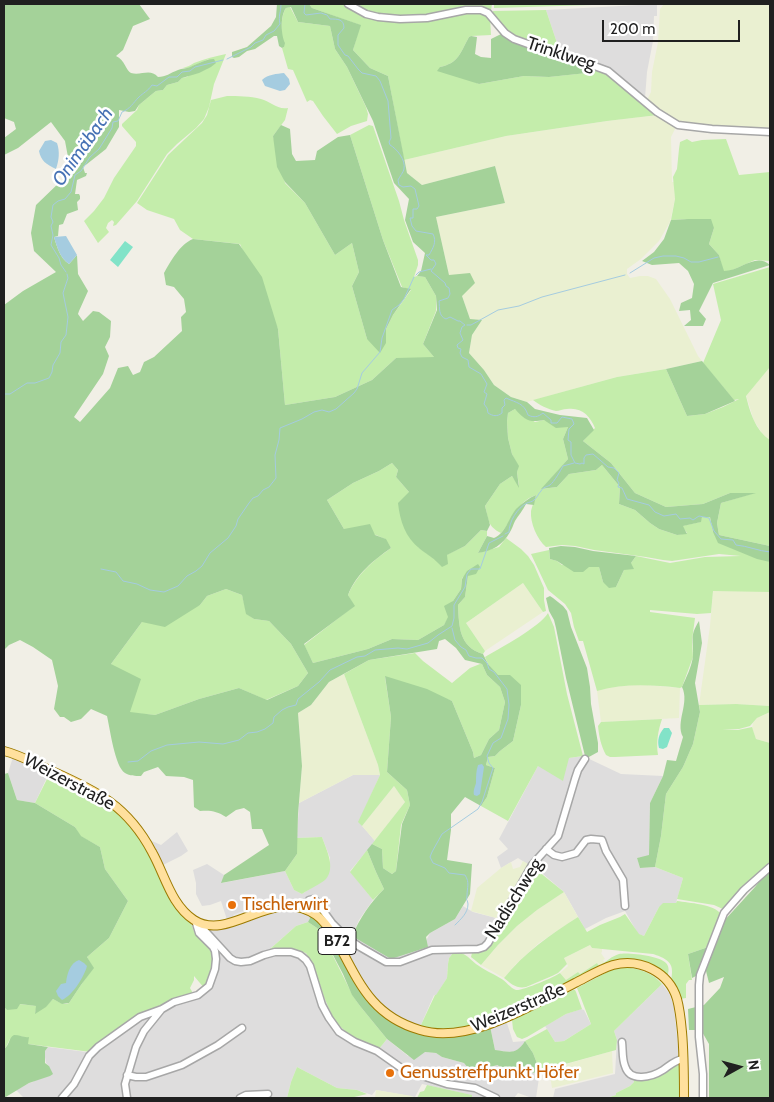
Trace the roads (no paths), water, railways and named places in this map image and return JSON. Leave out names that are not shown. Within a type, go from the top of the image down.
[{"type":"main road","name":"Weizerstraße","points":[[4,751],[81,785],[115,805],[134,824],[146,841],[176,901],[195,920]]},
{"type":"main road","name":"B72","points":[[195,920],[216,925],[233,922],[278,906],[291,905],[306,909]]},
{"type":"main road","name":"Weizerstraße","points":[[306,909],[324,922],[335,938],[360,985],[378,1007],[398,1022],[429,1033],[449,1034],[494,1022],[529,1007],[613,965],[633,963],[650,968],[666,979],[674,992],[680,1011],[684,1098]]},
{"type":"street","name":"Trinklweg","points":[[348,4],[366,14],[400,19],[435,17],[471,9],[483,10],[490,15],[505,33],[514,39],[608,70],[657,112],[680,126],[770,132]]},
{"type":"street","name":"Nadischweg","points":[[306,909],[309,900],[316,901],[332,923],[347,938],[386,962],[400,962],[432,950],[478,949],[484,947],[532,865],[558,836],[578,770],[585,759]]},
{"type":"street","name":"Nadischweg","points":[[546,850],[562,857],[576,853],[586,840],[602,840],[622,880],[625,906]]},
{"type":"street","points":[[703,1098],[703,1074],[699,1037],[700,975],[724,913],[744,890],[770,867]]},
{"type":"street","points":[[62,1098],[74,1084],[89,1056],[95,1050],[145,1015],[174,1002],[199,995],[208,988],[216,963],[216,951],[199,933],[195,920]]},
{"type":"street","points":[[195,920],[227,955],[236,961],[246,962],[264,954],[275,952],[291,952],[300,955],[310,966],[326,1014],[340,1032],[347,1037],[377,1051],[404,1070],[447,1084],[475,1088],[496,1098]]},
{"type":"street","points":[[127,1098],[125,1084],[140,1038],[146,1027],[162,1009]]},
{"type":"street","points":[[127,1075],[146,1077],[182,1065],[218,1045],[242,1028]]},
{"type":"street","points":[[622,1042],[627,1071],[641,1078],[655,1075],[678,1060],[683,1059]]},
{"type":"street","points":[[240,1098],[246,1095],[268,1094]]},
{"type":"water","points":[[284,73],[289,79],[290,84],[285,90],[280,91],[265,86],[262,80],[270,75]]},
{"type":"water","points":[[51,140],[57,143],[59,150],[56,169],[44,162],[39,151],[45,141]]},
{"type":"water","points":[[66,236],[77,255],[69,264],[61,255],[54,237]]},
{"type":"water","points":[[482,764],[484,767],[480,794],[477,796],[474,795],[476,772],[478,765]]},
{"type":"water","points":[[79,960],[87,966],[86,970],[74,990],[62,1000],[56,991],[61,984],[66,983],[71,966]]},
{"type":"waterway","name":"Onimäbach","points":[[227,59],[263,40],[266,35],[274,31],[280,24],[281,4]]},
{"type":"waterway","points":[[305,4],[304,13],[306,15],[321,13],[327,15],[330,19],[342,21],[344,28],[338,35],[338,45],[362,73],[376,76],[380,81],[388,101],[391,138],[389,142],[404,162],[404,169],[398,180],[399,185],[403,187],[411,186],[415,189],[419,206],[417,209],[413,209],[413,218],[410,218],[412,226],[416,231],[433,234],[434,245],[429,255],[426,255],[431,260],[434,260],[436,264],[431,271],[445,283],[449,288],[450,294],[448,298],[439,301],[441,314],[443,318],[450,317],[465,325],[460,333],[463,340],[457,345],[461,349],[462,357],[468,360],[469,367],[481,374],[487,384],[484,392],[487,394],[484,404],[488,413],[495,416],[502,413],[506,398],[517,402],[530,416],[536,417],[543,413],[551,420],[551,423],[557,423],[562,417],[572,419],[574,424],[569,429],[568,440],[571,442],[571,455],[575,463],[584,464],[586,455],[593,454],[608,467],[614,468],[619,473],[618,487],[622,488],[627,499],[649,505],[655,512],[664,516],[676,514],[680,519],[690,518],[693,520],[699,516],[709,518],[714,531],[721,539],[733,540],[736,545],[770,552]]},
{"type":"waterway","name":"Onimäbach","points":[[66,272],[51,245],[53,205],[65,199],[71,192],[75,175],[81,171],[90,157],[99,149],[112,128],[113,122],[118,121],[122,112],[129,108],[152,85],[157,86],[169,77],[177,77],[182,72],[190,71],[195,67],[223,60]]},
{"type":"waterway","points":[[630,273],[654,258],[663,256],[676,256],[691,262],[718,257]]},
{"type":"waterway","points":[[416,275],[419,272],[431,269]]},
{"type":"waterway","name":"Onimäbach","points":[[4,394],[10,394],[27,383],[35,383],[49,378],[53,365],[60,353],[61,342],[66,335],[68,317],[63,293],[68,278],[67,274]]},
{"type":"waterway","points":[[467,325],[471,325],[498,310],[519,306],[542,297],[625,275]]},
{"type":"waterway","points":[[101,569],[116,572],[123,581],[137,584],[150,590],[164,592],[178,586],[187,576],[202,566],[210,553],[228,538],[238,519],[253,498],[269,487],[276,478],[275,455],[280,428],[314,412],[322,410],[329,412],[336,409],[357,389],[362,373],[380,352],[382,338],[392,310],[404,299],[414,277]]},
{"type":"waterway","points":[[505,534],[509,532],[512,520],[520,508],[533,501],[543,489],[550,485],[563,466],[574,463]]},
{"type":"waterway","points":[[128,762],[138,761],[151,751],[167,745],[199,742],[223,744],[239,740],[248,733],[265,729],[273,723],[274,717],[282,710],[296,705],[298,699],[319,682],[330,670],[375,650],[407,649],[428,643],[452,626],[454,605],[465,587],[467,574],[471,569],[480,569],[489,543],[503,536]]},
{"type":"waterway","points":[[452,628],[455,640],[466,650],[469,656],[482,658],[507,689],[509,705],[508,719],[501,738],[493,743],[487,756],[493,768],[482,802],[478,809],[442,834],[430,857],[433,863],[445,868],[449,873],[465,875],[467,878],[468,907],[464,916],[455,925]]},
{"type":"place","name":"Tischlerwirt","points":[[232,905]]},
{"type":"place","name":"Genusstreffpunkt Höfer","points":[[390,1073]]}]
